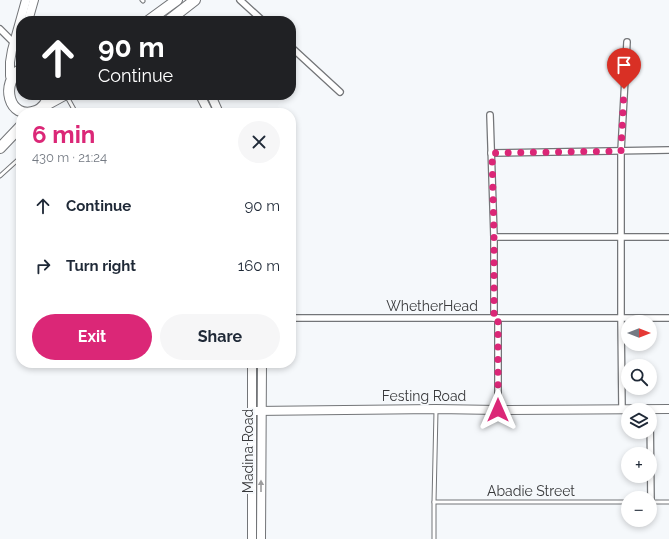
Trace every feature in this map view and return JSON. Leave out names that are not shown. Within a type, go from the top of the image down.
[{"type":"highway","points":[[156,16],[177,0]]},
{"type":"highway","points":[[175,16],[195,0]]},
{"type":"highway","points":[[0,98],[7,81],[16,71]]},
{"type":"highway","points":[[5,88],[9,104],[16,109]]},
{"type":"highway","points":[[44,106],[48,100]]},
{"type":"highway","points":[[42,108],[55,100]]},
{"type":"highway","points":[[0,148],[16,131]]},
{"type":"main road","points":[[22,16],[26,0]]},
{"type":"main road","points":[[29,16],[34,0]]},
{"type":"main road","points":[[163,10],[166,16]]},
{"type":"main road","points":[[10,76],[10,62],[16,36]]},
{"type":"main road","name":"Madina Road","points":[[252,368],[252,539]]},
{"type":"main road","name":"Madina Road","points":[[261,539],[262,368]]},
{"type":"main road","name":"Festing Road","points":[[251,411],[621,409]]},
{"type":"main road","name":"Festing Road","points":[[657,409],[669,409]]},
{"type":"street","points":[[240,0],[258,16]]},
{"type":"street","points":[[0,29],[14,43]]},
{"type":"street","points":[[621,315],[621,151],[627,42]]},
{"type":"street","points":[[296,52],[340,92]]},
{"type":"street","points":[[490,115],[498,410]]},
{"type":"street","points":[[492,153],[669,150]]},
{"type":"street","points":[[494,237],[669,237]]},
{"type":"street","name":"WhetherHead","points":[[296,318],[621,318]]},
{"type":"street","name":"WhetherHead","points":[[657,318],[669,318]]},
{"type":"street","points":[[621,351],[622,403]]},
{"type":"street","points":[[650,439],[650,491]]},
{"type":"street","points":[[252,504],[261,504]]},
{"type":"lane","points":[[0,176],[16,162]]},
{"type":"lane","points":[[434,539],[436,409]]},
{"type":"lane","name":"Abadie Street","points":[[434,502],[621,502]]},
{"type":"lane","points":[[657,502],[669,502]]},
{"type":"route","points":[[498,410],[498,318],[494,318],[492,153],[621,151],[624,89]]}]
